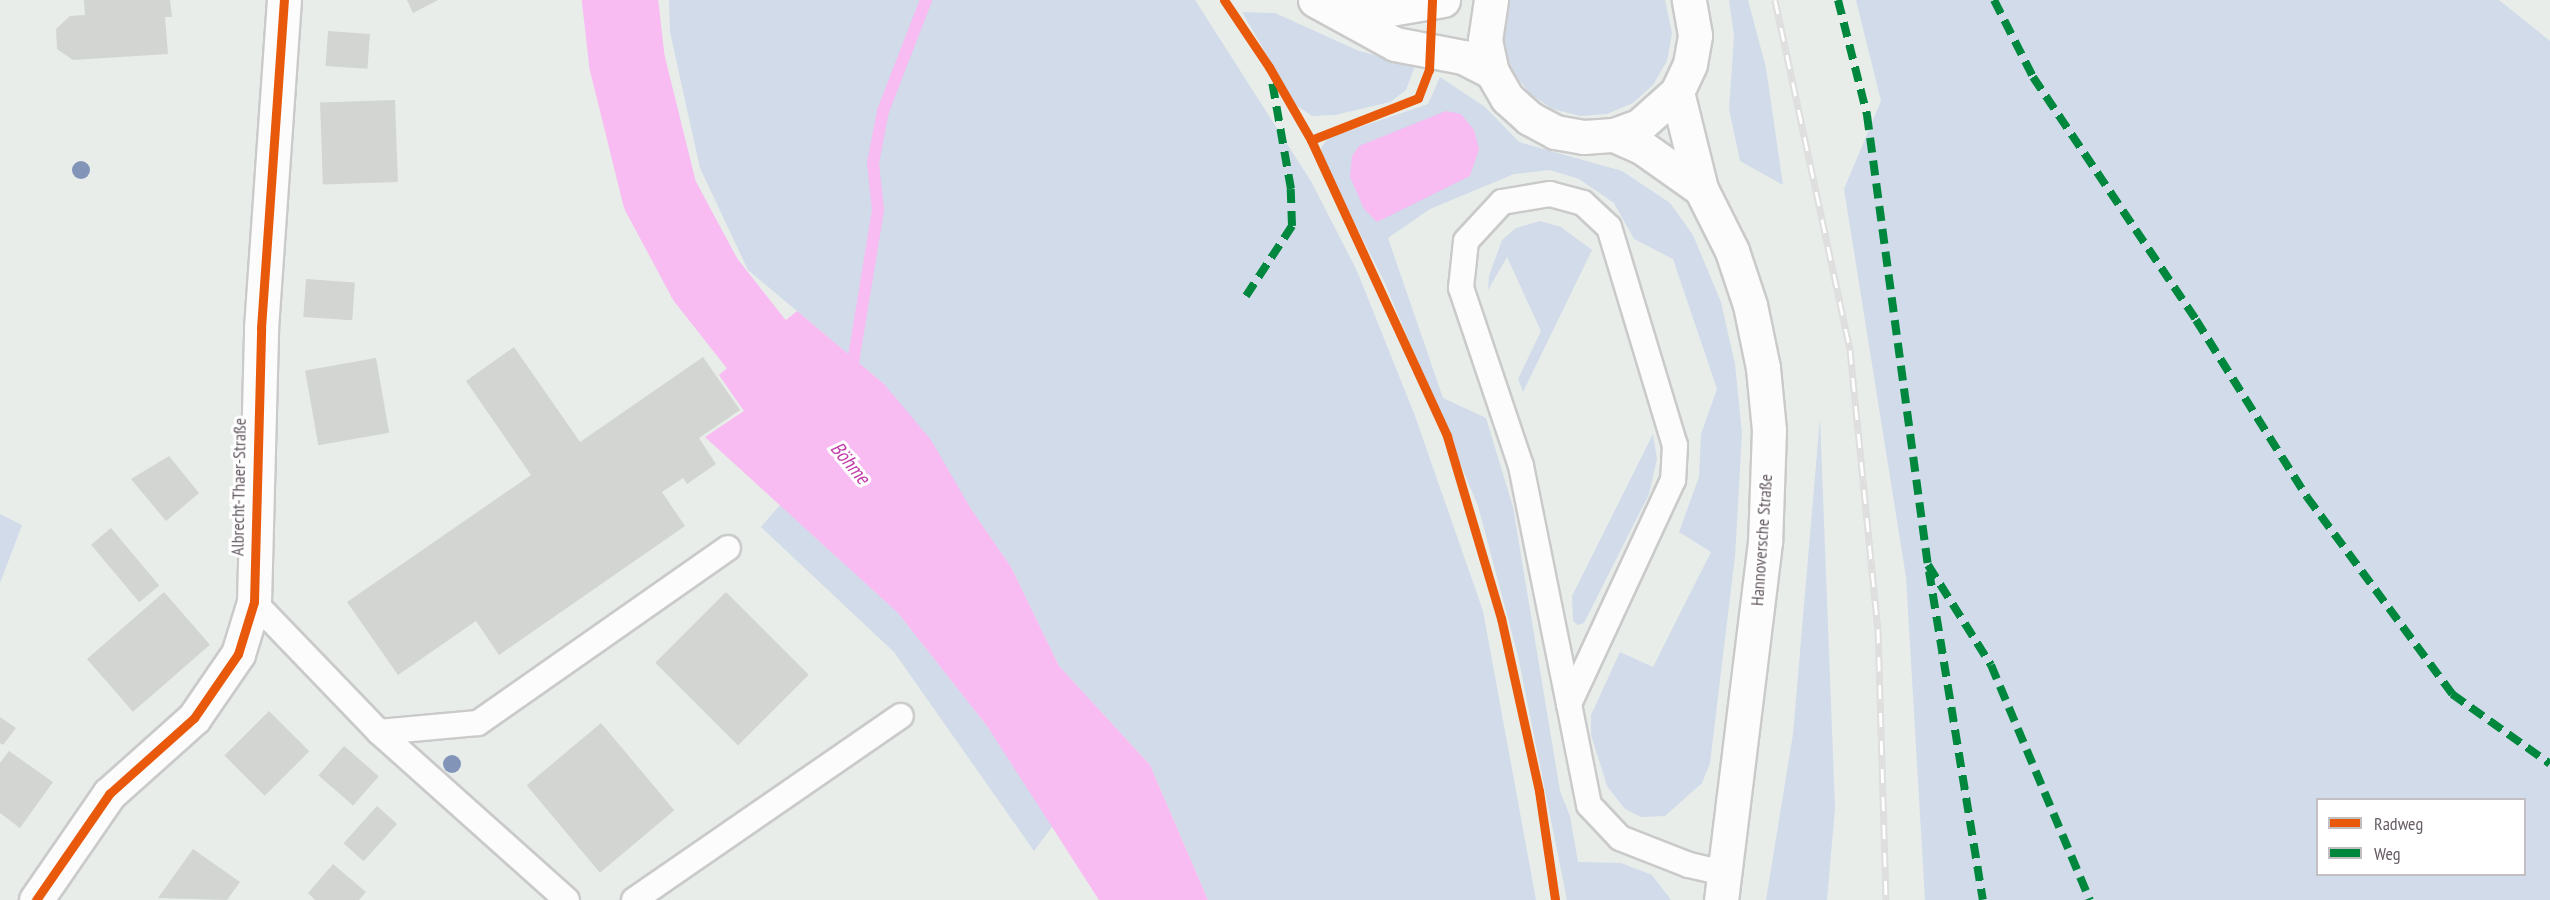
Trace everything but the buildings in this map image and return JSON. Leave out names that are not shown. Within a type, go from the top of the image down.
[{"type":"main road","name":"Albrecht-Thaer-Straße","points":[[36,900],[109,794],[194,718],[238,654],[254,602],[254,460],[284,0]]},
{"type":"main road","points":[[1328,6],[1378,11],[1443,0]]},
{"type":"main road","points":[[1491,0],[1485,40],[1492,72],[1507,98],[1529,118],[1555,132],[1584,137],[1614,135],[1639,126],[1677,92],[1690,64],[1695,35],[1689,0]]},
{"type":"main road","points":[[1328,6],[1395,44],[1463,57],[1492,72]]},
{"type":"main road","name":"Hannoversche Straße","points":[[1677,92],[1701,189],[1732,251],[1750,305],[1763,368],[1768,430],[1765,542],[1723,886]]},
{"type":"main road","name":"Hannoversche Straße","points":[[1614,135],[1643,148],[1701,189]]},
{"type":"lane","points":[[1569,704],[1672,480],[1674,445],[1609,227],[1583,203],[1550,194],[1502,202],[1466,241],[1461,288],[1521,466],[1589,805],[1620,838],[1689,865],[1723,886]]},
{"type":"lane","points":[[379,732],[478,723],[728,548]]},
{"type":"lane","points":[[254,602],[379,732],[567,900]]},
{"type":"lane","points":[[634,900],[901,716]]},
{"type":"shaded area","points":[[669,0],[1195,0],[1312,183],[1357,271],[1415,416],[1483,611],[1536,900],[1208,900],[1150,765],[1059,666],[1011,567],[884,384],[748,270],[700,168],[670,32]]},
{"type":"shaded area","points":[[1510,0],[1665,0],[1672,33],[1667,61],[1653,85],[1633,103],[1607,114],[1580,116],[1553,109],[1530,94],[1513,72],[1504,46],[1504,19]]},
{"type":"shaded area","points":[[1729,0],[1748,0],[1766,68],[1783,185],[1740,161],[1729,109],[1734,36]]},
{"type":"shaded area","points":[[1856,0],[2499,0],[2550,41],[2550,900],[1925,900],[1906,577],[1844,189],[1881,101]]},
{"type":"shaded area","points":[[1242,12],[1275,13],[1359,51],[1415,66],[1406,90],[1390,102],[1335,115],[1312,116],[1296,105]]},
{"type":"shaded area","points":[[1440,77],[1485,107],[1519,142],[1622,171],[1670,203],[1693,235],[1721,302],[1735,364],[1742,433],[1735,556],[1710,763],[1702,783],[1665,816],[1641,817],[1625,809],[1607,786],[1591,735],[1591,715],[1620,652],[1653,667],[1711,552],[1679,532],[1699,477],[1701,434],[1717,389],[1673,259],[1634,239],[1614,203],[1579,179],[1550,170],[1514,174],[1430,209],[1388,238],[1443,398],[1486,418],[1513,507],[1560,791],[1570,816],[1578,862],[1621,863],[1652,875],[1671,900],[1567,900],[1518,656],[1478,506],[1384,281],[1323,160],[1321,148],[1328,138],[1428,104]]},
{"type":"shaded area","points":[[1540,221],[1561,227],[1592,250],[1523,392],[1518,379],[1541,331],[1507,257],[1488,290],[1489,276],[1502,240],[1516,228]]},
{"type":"shaded area","points":[[1820,418],[1835,808],[1827,900],[1766,900],[1793,734]]},
{"type":"shaded area","points":[[1653,434],[1657,459],[1649,494],[1584,623],[1578,625],[1573,621],[1572,596]]},
{"type":"shaded area","points":[[780,505],[898,613],[987,726],[1054,824],[1034,851],[894,652],[761,527]]},
{"type":"shaded area","points":[[0,514],[22,525],[0,583]]},
{"type":"water","points":[[1446,111],[1461,114],[1474,130],[1479,149],[1470,176],[1377,222],[1364,209],[1350,177],[1352,156],[1359,146]]},
{"type":"water","points":[[797,311],[884,384],[931,440],[971,509],[1011,567],[1059,666],[1150,765],[1208,900],[1099,900],[987,726],[898,613],[705,437],[744,411],[719,375]]},
{"type":"waterway","name":"Böhme","points":[[620,0],[627,62],[660,195],[705,279],[822,428]]},
{"type":"waterway","points":[[851,375],[878,210],[873,163],[883,111],[926,0]]},
{"type":"railway","points":[[1775,0],[1850,350],[1878,629],[1886,900]]},
{"type":"marked path","points":[[1838,0],[1867,115],[1928,565],[1991,665],[2090,900]]},
{"type":"marked path","points":[[1994,0],[2033,77],[2196,320],[2307,497],[2452,694],[2550,764]]},
{"type":"marked path","points":[[1246,296],[1292,226],[1291,189],[1272,81]]},
{"type":"marked path","points":[[1929,571],[1983,900]]},
{"type":"cycle path","points":[[36,900],[109,794],[194,718],[238,654],[254,602],[261,328],[284,0]]},
{"type":"cycle path","points":[[1224,0],[1269,67],[1311,140],[1447,436],[1501,618],[1539,791],[1555,900]]},
{"type":"cycle path","points":[[1311,140],[1418,98],[1429,70],[1432,0]]}]
